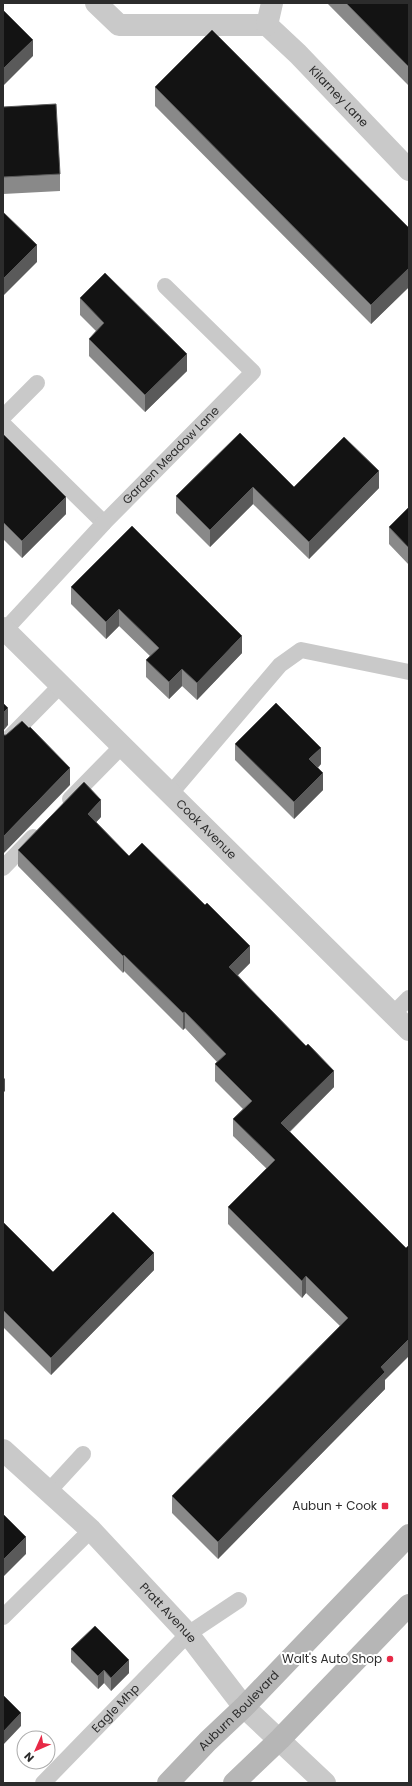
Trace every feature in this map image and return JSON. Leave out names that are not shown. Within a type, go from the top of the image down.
[{"type":"main road","name":"Auburn Boulevard","points":[[168,1783],[208,1741],[244,1707],[409,1535]]},
{"type":"main road","points":[[234,1783],[280,1739],[409,1605]]},
{"type":"street","points":[[96,3],[119,24],[267,25],[272,3]]},
{"type":"street","name":"Kilarney Lane","points":[[267,25],[298,54],[409,170]]},
{"type":"street","name":"Cook Avenue","points":[[4,629],[409,1030]]},
{"type":"street","name":"Pratt Avenue","points":[[3,1450],[91,1530],[188,1634],[244,1707],[280,1739],[325,1783]]},
{"type":"lane","name":"Garden Meadow Lane","points":[[4,629],[104,523],[253,372],[165,286]]},
{"type":"lane","points":[[3,417],[37,383]]},
{"type":"lane","points":[[3,424],[104,523]]},
{"type":"lane","points":[[171,794],[280,665],[301,650],[409,672]]},
{"type":"lane","points":[[3,744],[61,685]]},
{"type":"lane","points":[[57,812],[122,746]]},
{"type":"lane","points":[[3,868],[41,829]]},
{"type":"lane","points":[[393,1014],[409,998]]},
{"type":"lane","points":[[48,1492],[83,1454]]},
{"type":"lane","points":[[3,1617],[91,1530]]},
{"type":"lane","name":"Eagle Mhp","points":[[42,1783],[188,1634],[239,1600]]},
{"type":"building","points":[[346,3],[409,3],[409,67]]},
{"type":"building","points":[[3,10],[33,40],[3,69]]},
{"type":"building","points":[[212,30],[409,228],[409,268],[371,305],[155,87]]},
{"type":"building","points":[[56,104],[60,174],[3,177],[3,107]]},
{"type":"building","points":[[3,212],[37,245],[3,279]]},
{"type":"building","points":[[105,273],[187,354],[145,395],[89,339],[104,323],[80,298]]},
{"type":"building","points":[[240,433],[294,487],[344,437],[379,471],[309,542],[253,487],[210,530],[176,496]]},
{"type":"building","points":[[3,434],[66,497],[22,541],[3,522]]},
{"type":"building","points":[[409,507],[409,548],[389,527]]},
{"type":"building","points":[[132,526],[242,636],[197,683],[182,669],[169,682],[146,660],[159,648],[119,609],[106,622],[71,587]]},
{"type":"building","points":[[3,703],[8,708],[3,713]]},
{"type":"building","points":[[276,703],[321,748],[309,759],[323,773],[294,802],[235,744]]},
{"type":"building","points":[[22,721],[29,728],[30,727],[70,768],[3,837],[3,735],[6,735]]},
{"type":"building","points":[[84,782],[101,800],[88,814],[129,856],[142,843],[205,905],[207,903],[250,946],[229,967],[306,1046],[308,1044],[334,1071],[281,1123],[406,1248],[409,1245],[409,1339],[381,1367],[385,1372],[218,1542],[172,1496],[348,1318],[306,1276],[302,1281],[228,1207],[275,1160],[233,1119],[252,1101],[215,1064],[226,1054],[185,1012],[183,1013],[124,955],[123,956],[18,850]]},
{"type":"building","points":[[113,1212],[154,1253],[51,1358],[3,1310],[3,1222],[53,1272]]},
{"type":"building","points":[[3,1514],[26,1537],[3,1560]]},
{"type":"building","points":[[95,1626],[129,1660],[111,1678],[104,1670],[98,1676],[71,1649]]},
{"type":"building","points":[[3,1695],[21,1713],[3,1732]]},
{"type":"place","name":"Aubun + Cook","points":[[385,1506]]},
{"type":"place","name":"Walt's Auto Shop","points":[[390,1659]]}]
